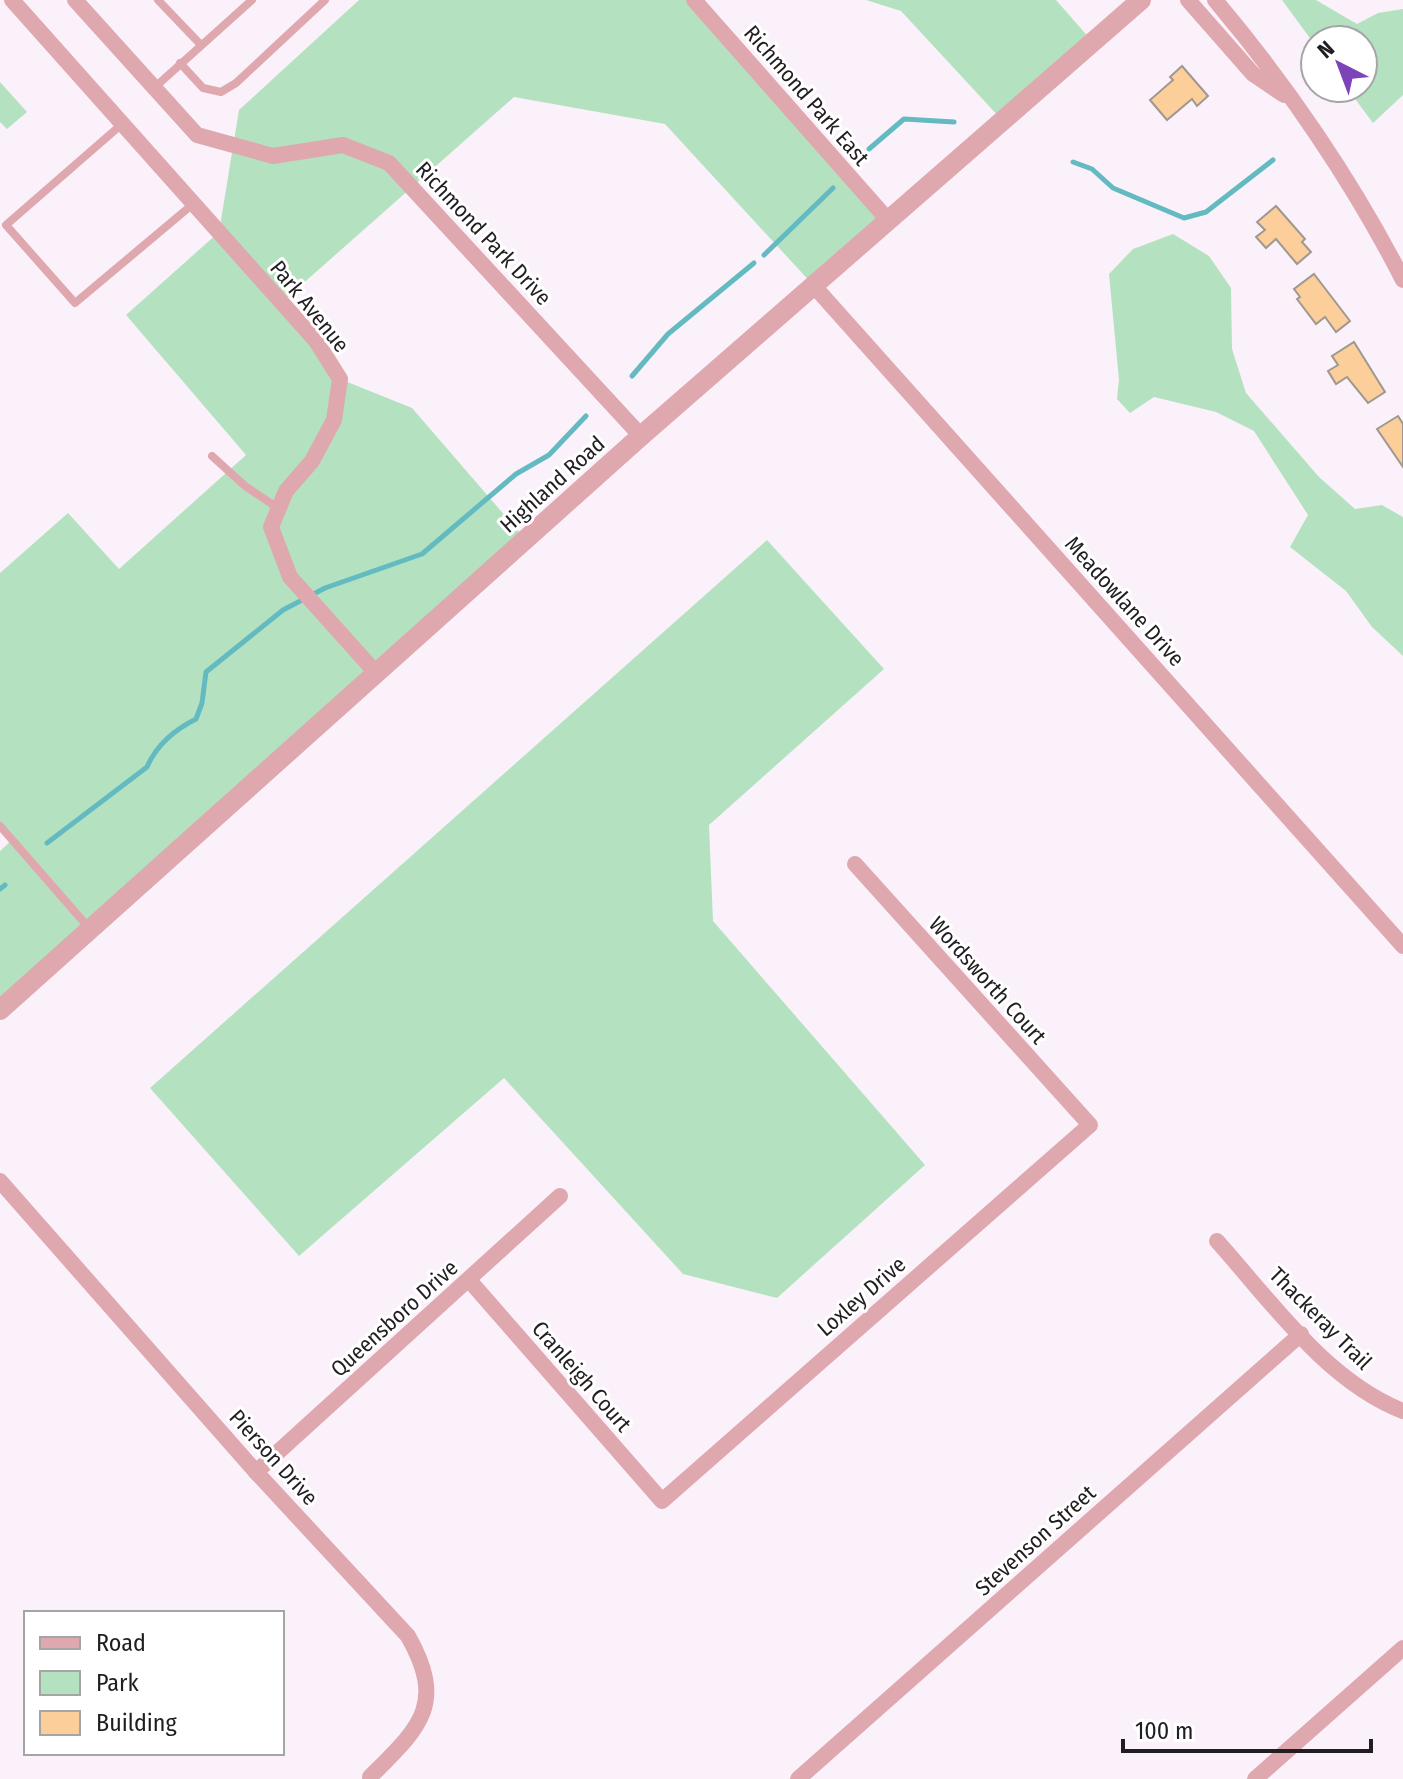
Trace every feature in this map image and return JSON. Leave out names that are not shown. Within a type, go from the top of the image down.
[{"type":"street","name":"Park Avenue","points":[[12,0],[316,341],[340,379],[334,420],[312,461],[286,491],[279,508]]},
{"type":"street","name":"Richmond Park Drive","points":[[76,0],[197,135],[273,156],[343,145],[389,163],[641,436]]},
{"type":"street","name":"Richmond Park East","points":[[694,0],[888,220]]},
{"type":"street","name":"Highland Road","points":[[0,1010],[641,436],[1141,0]]},
{"type":"street","points":[[1188,0],[1253,74],[1288,98]]},
{"type":"street","points":[[1215,0],[1266,61],[1369,216],[1403,280]]},
{"type":"street","name":"Meadowlane Drive","points":[[814,286],[1403,946]]},
{"type":"street","points":[[279,508],[271,527],[290,577],[377,674]]},
{"type":"street","name":"Wordsworth Court","points":[[855,864],[1090,1125]]},
{"type":"street","name":"Loxley Drive","points":[[662,1501],[1090,1125]]},
{"type":"street","name":"Pierson Drive","points":[[0,1181],[256,1472],[408,1636],[423,1661],[428,1698],[407,1740],[370,1777]]},
{"type":"street","name":"Queensboro Drive","points":[[256,1472],[560,1196]]},
{"type":"street","name":"Thackeray Trail","points":[[1217,1241],[1301,1334],[1358,1387],[1377,1401],[1403,1411]]},
{"type":"street","name":"Cranleigh Court","points":[[469,1280],[662,1501]]},
{"type":"street","name":"Stevenson Street","points":[[798,1779],[1301,1334]]},
{"type":"street","points":[[1255,1779],[1403,1648]]},
{"type":"lane","points":[[158,0],[201,45]]},
{"type":"lane","points":[[154,88],[252,0]]},
{"type":"lane","points":[[180,63],[203,88],[221,92],[325,0]]},
{"type":"lane","points":[[123,124],[6,225],[75,303],[193,204]]},
{"type":"lane","points":[[212,456],[245,486],[279,508]]},
{"type":"lane","points":[[0,826],[90,929]]},
{"type":"green space","points":[[359,0],[704,0],[888,220],[814,286],[665,124],[514,97],[282,302],[340,379],[412,408],[526,540],[0,1010],[0,851],[12,840],[0,826],[0,573],[68,513],[119,569],[246,455],[126,315],[219,232],[239,110]]},
{"type":"green space","points":[[866,0],[1056,0],[1092,41],[1001,119],[901,11]]},
{"type":"green space","points":[[1282,0],[1316,0],[1357,24],[1300,24]]},
{"type":"green space","points":[[1403,9],[1403,95],[1373,123],[1359,104],[1379,104],[1379,24],[1357,24],[1378,13]]},
{"type":"green space","points":[[0,82],[27,112],[7,129],[0,122]]},
{"type":"green space","points":[[1173,234],[1209,256],[1231,288],[1232,349],[1246,393],[1319,477],[1355,509],[1382,505],[1403,517],[1403,656],[1372,627],[1346,591],[1290,547],[1308,515],[1254,431],[1216,412],[1154,397],[1130,413],[1117,399],[1119,380],[1109,274],[1133,249]]},
{"type":"green space","points":[[767,540],[884,669],[709,825],[713,921],[925,1165],[777,1298],[683,1274],[504,1078],[299,1256],[150,1088]]},
{"type":"building","points":[[1182,66],[1208,96],[1197,106],[1192,99],[1167,120],[1150,100],[1173,80],[1170,77]]},
{"type":"building","points":[[1276,206],[1305,239],[1302,242],[1311,252],[1297,264],[1276,239],[1266,248],[1256,237],[1265,230],[1257,222]]},
{"type":"building","points":[[1314,274],[1350,321],[1336,332],[1325,317],[1316,324],[1297,299],[1300,297],[1294,289]]},
{"type":"building","points":[[1354,342],[1385,392],[1368,403],[1347,377],[1336,384],[1328,371],[1338,365],[1332,356]]},
{"type":"building","points":[[1398,416],[1403,424],[1403,467],[1377,429]]},
{"type":"waterway","points":[[869,149],[904,119],[954,122]]},
{"type":"waterway","points":[[1073,162],[1092,169],[1113,188],[1184,218],[1206,212],[1273,160]]},
{"type":"waterway","points":[[764,255],[833,188]]},
{"type":"waterway","points":[[632,376],[668,334],[754,263]]},
{"type":"waterway","points":[[47,843],[147,767],[167,738],[196,719],[202,703],[206,672],[283,610],[325,588],[422,554],[516,474],[549,455],[586,416]]},
{"type":"waterway","points":[[0,889],[5,885]]}]
